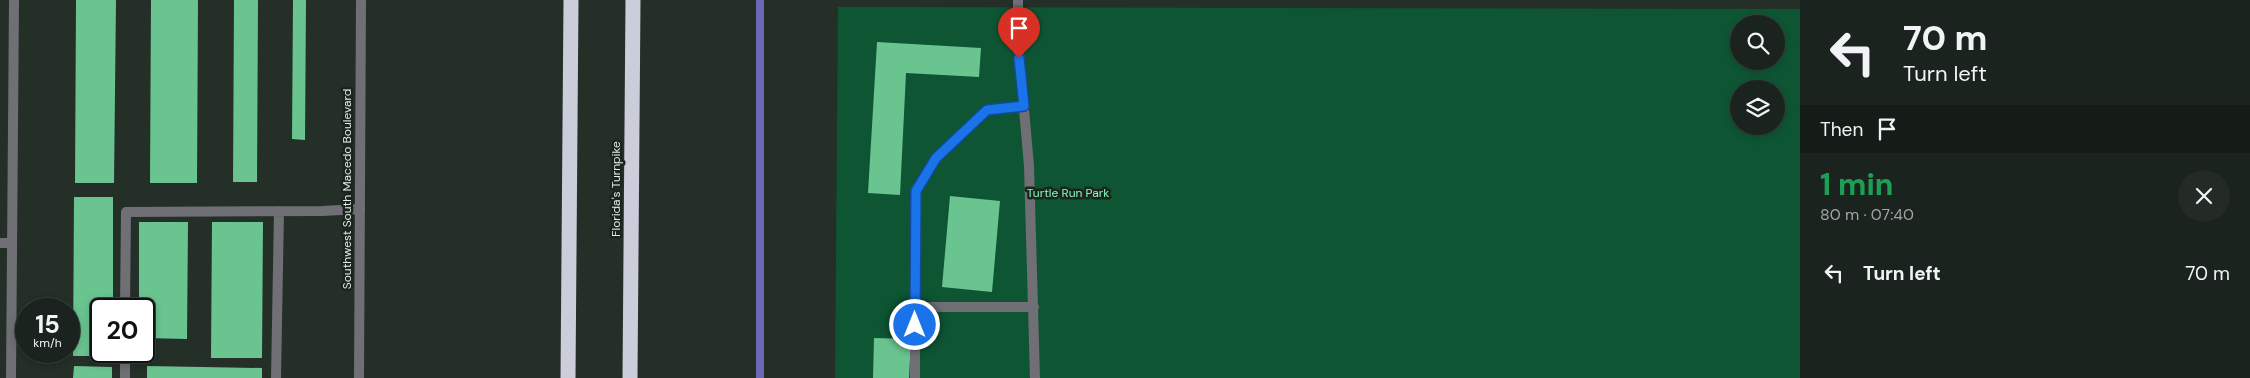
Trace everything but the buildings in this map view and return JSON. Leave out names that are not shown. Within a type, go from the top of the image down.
[{"type":"highway","points":[[568,378],[571,0]]},
{"type":"highway","name":"Florida's Turnpike","points":[[630,378],[633,0]]},
{"type":"street","points":[[11,378],[14,0]]},
{"type":"street","name":"Southwest South Macedo Boulevard","points":[[359,378],[361,0]]},
{"type":"street","points":[[1018,0],[1018,41],[1029,166],[1035,378]]},
{"type":"street","points":[[915,378],[916,191],[936,158],[987,110],[1024,106]]},
{"type":"street","points":[[125,298],[126,212],[360,209]]},
{"type":"street","points":[[276,378],[279,211]]},
{"type":"street","points":[[0,243],[12,243]]},
{"type":"street","points":[[915,307],[1034,306]]},
{"type":"street","points":[[125,363],[125,378]]},
{"type":"green space","name":"Turtle Run Park","points":[[838,7],[1800,9],[1800,378],[835,378]]},
{"type":"waterway","points":[[760,0],[760,378]]},
{"type":"route","points":[[915,325],[916,191],[936,158],[975,119],[987,110],[1024,106],[1019,58]]}]
